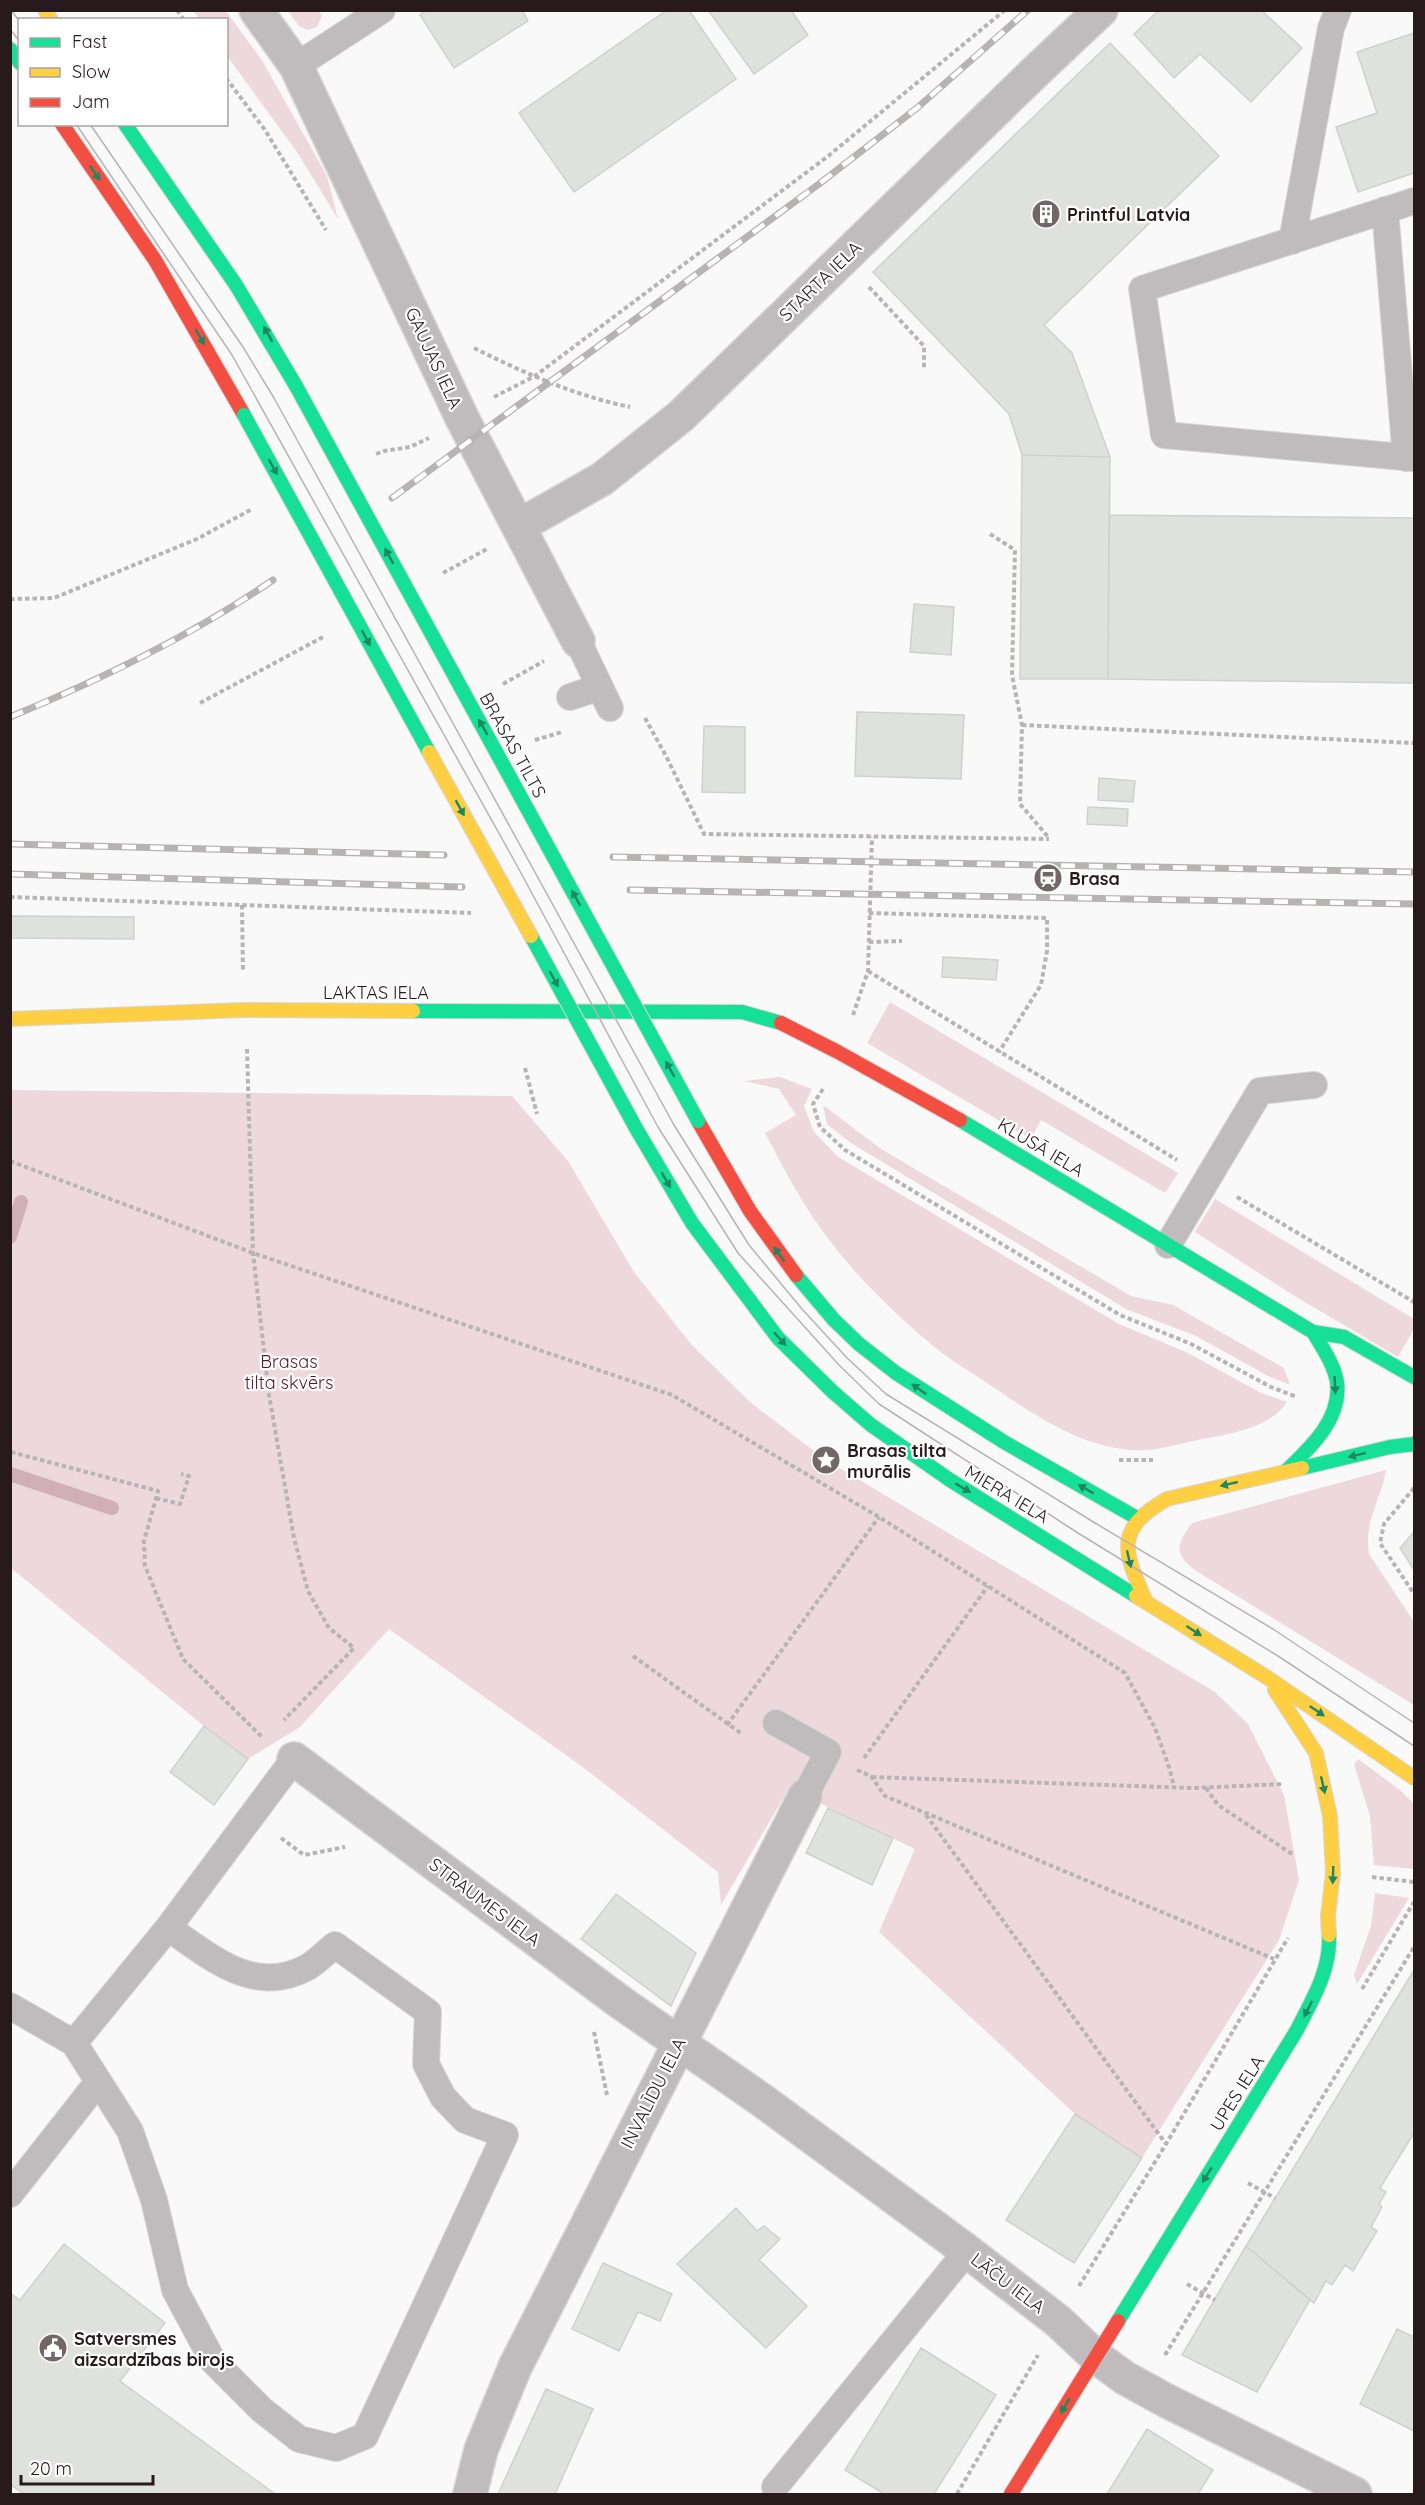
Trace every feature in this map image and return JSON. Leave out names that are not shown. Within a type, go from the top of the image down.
[{"type":"street","name":"GAUJAS IELA","points":[[256,10],[296,66],[462,418],[578,641]]},
{"type":"street","name":"STARTA IELA","points":[[519,526],[602,478],[681,416],[1101,10]]},
{"type":"street","name":"MIERA IELA","points":[[63,126],[155,260],[244,415],[637,1130],[692,1223],[726,1272],[778,1338],[832,1392],[871,1425],[950,1480],[1145,1599],[1268,1678],[1414,1778]]},
{"type":"street","name":"BRASAS TILTS","points":[[126,126],[236,282],[266,330],[724,1170],[776,1250],[808,1291],[860,1345],[930,1396],[1006,1444],[1137,1518]]},
{"type":"street","name":"LAKTAS IELA","points":[[10,1019],[243,1010],[742,1012]]},
{"type":"street","name":"KLUSĀ IELA","points":[[742,1012],[783,1024],[838,1052],[987,1135],[1313,1332],[1344,1337],[1414,1377]]},
{"type":"street","name":"KLUSĀ IELA","points":[[1286,1471],[1319,1439],[1329,1423],[1334,1407],[1338,1384],[1333,1367],[1313,1332]]},
{"type":"street","points":[[1145,1599],[1129,1563],[1126,1541],[1137,1518],[1152,1506],[1167,1499],[1390,1447],[1414,1444]]},
{"type":"street","name":"UPES IELA","points":[[1011,2494],[1297,2030],[1316,1993],[1330,1954],[1329,1916],[1334,1873],[1330,1816],[1316,1753],[1268,1678]]},
{"type":"street","name":"STRAUMES IELA","points":[[294,1759],[678,2043]]},
{"type":"street","name":"INVALĪDU IELA","points":[[470,2494],[481,2450],[515,2367],[805,1796]]},
{"type":"street","name":"LĀČU IELA","points":[[678,2043],[967,2252],[1058,2321],[1095,2355],[1125,2378],[1355,2494]]},
{"type":"lane","points":[[296,66],[382,10]]},
{"type":"lane","points":[[1292,241],[1331,28],[1338,10]]},
{"type":"lane","points":[[1385,210],[1410,458],[1164,435],[1142,289],[1292,241],[1385,210],[1414,201]]},
{"type":"lane","name":"GAUJAS IELA","points":[[570,697],[605,697],[578,641]]},
{"type":"lane","points":[[1168,1245],[1260,1091],[1314,1085]]},
{"type":"lane","name":"INVALĪDU IELA","points":[[777,1723],[828,1752],[805,1796]]},
{"type":"lane","points":[[74,2043],[168,1928],[294,1759]]},
{"type":"lane","points":[[10,2006],[74,2043],[130,2131],[154,2200],[175,2290],[213,2361],[262,2410],[299,2439],[336,2448],[365,2436],[505,2135],[465,2120],[442,2097],[426,2064],[428,2012],[334,1945],[307,1968],[277,1978],[257,1978],[225,1967],[168,1928]]},
{"type":"lane","points":[[10,2194],[98,2082]]},
{"type":"lane","points":[[775,2487],[967,2252]]},
{"type":"path","points":[[483,402],[535,376],[828,158],[1005,10]]},
{"type":"path","points":[[228,81],[265,130],[332,238]]},
{"type":"path","points":[[843,261],[924,346],[924,369]]},
{"type":"path","points":[[464,344],[535,376],[605,402],[681,416]]},
{"type":"path","points":[[10,599],[54,598],[197,539],[251,510]]},
{"type":"path","points":[[640,709],[704,834],[1049,839],[1020,804],[1023,725],[1012,675],[1015,550],[990,534]]},
{"type":"path","points":[[1023,725],[1414,743]]},
{"type":"path","points":[[852,1019],[868,971],[872,837]]},
{"type":"path","points":[[10,897],[472,913]]},
{"type":"path","points":[[242,905],[243,1010],[249,1075],[254,1253],[269,1395],[294,1538],[308,1591],[329,1628],[354,1648],[281,1723]]},
{"type":"path","points":[[870,913],[1047,918],[1047,951],[1041,984],[999,1052]]},
{"type":"path","points":[[869,942],[902,941]]},
{"type":"path","points":[[868,971],[1207,1179],[1414,1302]]},
{"type":"path","points":[[525,1068],[537,1114]]},
{"type":"path","points":[[823,1089],[813,1104],[820,1126],[845,1150],[1120,1315],[1191,1344],[1271,1387],[1302,1399]]},
{"type":"path","points":[[10,1161],[254,1253],[672,1395],[879,1517],[1125,1673],[1155,1728],[1174,1786]]},
{"type":"path","points":[[11,1452],[158,1491],[144,1541],[145,1566],[183,1659],[265,1740]]},
{"type":"path","points":[[1114,1460],[1134,1462],[1159,1460]]},
{"type":"path","points":[[156,1498],[180,1504],[189,1476],[181,1474]]},
{"type":"path","points":[[1414,1488],[1384,1524],[1380,1544],[1414,1594]]},
{"type":"path","points":[[727,1725],[879,1517]]},
{"type":"path","points":[[988,1586],[856,1770],[871,1776],[1174,1786],[1291,1784]]},
{"type":"path","points":[[633,1656],[756,1744],[777,1723]]},
{"type":"path","points":[[871,1776],[885,1796],[1274,1959]]},
{"type":"path","points":[[1206,1787],[1218,1805],[1296,1856]]},
{"type":"path","points":[[925,1813],[1166,2144]]},
{"type":"path","points":[[251,1816],[304,1855],[341,1847],[354,1849]]},
{"type":"path","points":[[957,2494],[1293,1930]]},
{"type":"path","points":[[1165,2355],[1414,1947]]},
{"type":"path","points":[[591,2022],[607,2097]]},
{"type":"path","points":[[1245,2181],[1275,2198]]},
{"type":"path","points":[[1184,2282],[1215,2300]]},
{"type":"green space","points":[[193,11],[226,11],[263,62],[327,176],[338,219],[297,152],[228,57],[228,18],[199,18]]},
{"type":"green space","points":[[288,11],[319,11],[322,16],[317,27],[308,30],[299,26]]},
{"type":"green space","points":[[890,1002],[1178,1173],[1165,1193],[1041,1120],[1031,1139],[867,1043]]},
{"type":"green space","points":[[780,1077],[812,1089],[804,1106],[814,1132],[838,1157],[1119,1324],[1188,1353],[1261,1393],[1287,1402],[1271,1418],[1249,1428],[1148,1450],[1130,1450],[1095,1443],[1061,1429],[1029,1411],[952,1360],[925,1339],[890,1308],[828,1238],[797,1192],[765,1133],[796,1115],[779,1089],[744,1081]]},
{"type":"green space","name":"Brasas tilta skvērs","points":[[11,1090],[512,1096],[568,1161],[634,1272],[691,1344],[751,1403],[826,1460],[1215,1692],[1248,1724],[1284,1795],[1299,1880],[1279,1940],[1142,2158],[1075,2114],[879,1932],[915,1849],[789,1788],[721,1905],[718,1872],[580,1765],[389,1629],[300,1727],[248,1759],[204,1726],[11,1568]]},
{"type":"green space","points":[[823,1105],[881,1149],[1131,1296],[1173,1305],[1284,1368],[1290,1385],[1270,1377],[1196,1336],[1126,1309],[851,1143],[827,1124]]},
{"type":"green space","points":[[1215,1199],[1414,1319],[1414,1329],[1398,1357],[1293,1295],[1195,1232]]},
{"type":"green space","points":[[1386,1470],[1371,1520],[1369,1554],[1414,1622],[1414,1705],[1198,1572],[1185,1560],[1180,1550],[1182,1538],[1192,1523]]},
{"type":"green space","points":[[1358,1759],[1400,1790],[1414,1804],[1414,1869],[1374,1865],[1370,1816],[1354,1764]]},
{"type":"green space","points":[[1375,1893],[1409,1898],[1357,1984],[1354,1975],[1371,1926]]},
{"type":"building","points":[[427,10],[522,10],[528,21],[454,68],[420,15]]},
{"type":"building","points":[[667,10],[689,10],[736,79],[574,192],[519,113]]},
{"type":"building","points":[[708,10],[791,10],[808,35],[754,74]]},
{"type":"building","points":[[1159,10],[1261,10],[1302,48],[1251,102],[1200,54],[1174,78],[1134,34]]},
{"type":"building","points":[[1414,33],[1414,173],[1358,192],[1336,127],[1377,113],[1357,52]]},
{"type":"building","name":"Printful Latvia","points":[[1110,43],[1219,156],[1044,325],[1072,353],[1110,457],[1022,455],[1009,414],[873,272]]},
{"type":"building","points":[[1022,455],[1110,457],[1108,679],[1020,679]]},
{"type":"building","points":[[1109,515],[1414,518],[1414,683],[1108,679]]},
{"type":"building","points":[[914,604],[954,607],[951,655],[910,652]]},
{"type":"building","points":[[857,712],[964,715],[961,779],[855,776]]},
{"type":"building","points":[[704,726],[745,727],[745,793],[702,792]]},
{"type":"building","points":[[1099,778],[1135,781],[1133,802],[1098,800]]},
{"type":"building","points":[[1088,807],[1128,809],[1127,826],[1087,824]]},
{"type":"building","points":[[10,916],[134,917],[134,939],[10,938]]},
{"type":"building","points":[[943,957],[998,960],[996,980],[942,977]]},
{"type":"building","points":[[1414,1532],[1414,1570],[1400,1548]]},
{"type":"building","points":[[204,1726],[248,1759],[214,1805],[170,1772]]},
{"type":"building","points":[[828,1808],[893,1838],[872,1885],[806,1853]]},
{"type":"building","points":[[616,1894],[696,1953],[671,2006],[581,1939]]},
{"type":"building","points":[[1414,1970],[1414,2133],[1380,2188],[1386,2192],[1379,2204],[1382,2207],[1371,2227],[1377,2231],[1353,2271],[1345,2265],[1332,2285],[1326,2281],[1314,2303],[1246,2246]]},
{"type":"building","points":[[1075,2114],[1142,2158],[1074,2263],[1006,2220]]},
{"type":"building","points":[[736,2208],[757,2231],[764,2226],[780,2239],[759,2260],[807,2306],[766,2348],[677,2264]]},
{"type":"building","points":[[64,2244],[165,2323],[120,2381],[275,2494],[24,2494],[10,2484],[10,2293],[20,2300]]},
{"type":"building","points":[[1246,2246],[1310,2300],[1257,2392],[1182,2355]]},
{"type":"building","points":[[603,2263],[672,2294],[660,2321],[638,2312],[619,2351],[572,2329]]},
{"type":"building","points":[[1397,2329],[1414,2337],[1414,2431],[1360,2404]]},
{"type":"building","points":[[921,2348],[996,2395],[934,2494],[884,2494],[845,2470]]},
{"type":"building","points":[[546,2389],[593,2409],[555,2494],[498,2494]]},
{"type":"building","points":[[1147,2429],[1213,2470],[1198,2494],[1107,2494]]},
{"type":"waterway","points":[[10,1237],[21,1202]]},
{"type":"waterway","points":[[10,1474],[112,1508]]},
{"type":"tram line","points":[[11,10],[18,19]]},
{"type":"tram line","points":[[10,29],[18,39]]},
{"type":"tram line","points":[[77,126],[232,355],[515,862],[658,1127],[738,1253],[839,1365],[879,1404],[1078,1533],[1278,1656],[1414,1746]]},
{"type":"tram line","points":[[91,126],[243,347],[274,398],[674,1125],[749,1245],[802,1309],[847,1358],[886,1394],[1273,1629],[1414,1723]]},
{"type":"railway","points":[[392,498],[819,184],[917,108],[1028,10]]},
{"type":"railway","points":[[10,717],[178,638],[273,580]]},
{"type":"railway","points":[[10,844],[444,855]]},
{"type":"railway","points":[[613,857],[1414,872]]},
{"type":"railway","points":[[10,874],[462,887]]},
{"type":"railway","points":[[630,890],[1414,904]]},
{"type":"traffic: fast","points":[[10,49],[18,60]]},
{"type":"traffic: fast","points":[[126,126],[236,285],[296,386]]},
{"type":"traffic: fast","points":[[296,386],[698,1121]]},
{"type":"traffic: fast","points":[[244,415],[429,752]]},
{"type":"traffic: fast","points":[[531,936],[637,1130]]},
{"type":"traffic: fast","points":[[413,1011],[742,1012],[781,1023]]},
{"type":"traffic: fast","points":[[960,1120],[1313,1332],[1344,1337],[1414,1377]]},
{"type":"traffic: fast","points":[[637,1130],[692,1223],[778,1338],[833,1392],[871,1425],[950,1480],[1136,1596]]},
{"type":"traffic: fast","points":[[796,1275],[834,1320],[859,1344],[896,1373],[1004,1442],[1137,1518]]},
{"type":"traffic: fast","points":[[1286,1471],[1322,1432],[1335,1408],[1337,1382],[1327,1356],[1313,1332]]},
{"type":"traffic: fast","points":[[1302,1468],[1390,1447],[1414,1444]]},
{"type":"traffic: fast","points":[[1118,2321],[1297,2030],[1324,1973],[1329,1935]]},
{"type":"traffic: slow","points":[[45,10],[50,18]]},
{"type":"traffic: slow","points":[[429,752],[531,936]]},
{"type":"traffic: slow","points":[[10,1019],[243,1010],[413,1011]]},
{"type":"traffic: slow","points":[[1145,1599],[1132,1567],[1128,1542],[1131,1531],[1150,1510],[1167,1499],[1302,1468]]},
{"type":"traffic: slow","points":[[1136,1596],[1268,1678],[1414,1778]]},
{"type":"traffic: slow","points":[[1275,1690],[1316,1753],[1330,1816],[1333,1873],[1328,1916],[1329,1935]]},
{"type":"traffic: jam","points":[[63,126],[155,260],[244,415]]},
{"type":"traffic: jam","points":[[781,1023],[960,1120]]},
{"type":"traffic: jam","points":[[698,1121],[750,1211],[796,1275]]},
{"type":"traffic: jam","points":[[1011,2494],[1118,2321]]},
{"type":"place","name":"Printful Latvia","points":[[1046,214]]},
{"type":"place","name":"Brasa","points":[[1048,878]]},
{"type":"place","name":"Brasas tilta murālis","points":[[826,1460]]},
{"type":"place","name":"Satversmes aizsardzības birojs","points":[[53,2348]]}]
